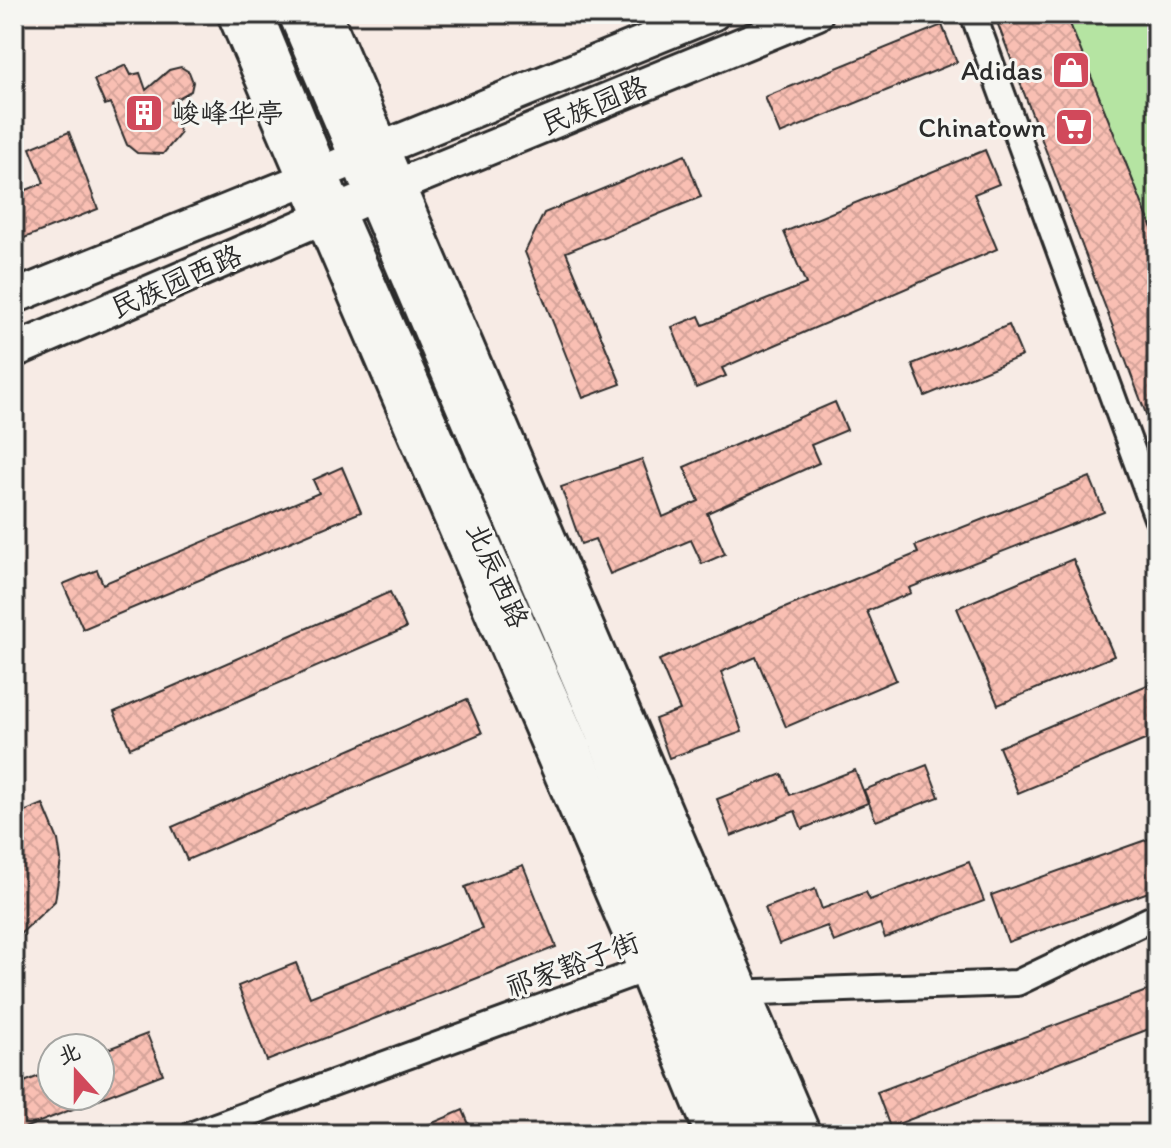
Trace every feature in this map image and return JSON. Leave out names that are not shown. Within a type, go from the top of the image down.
[{"type":"main road","name":"北辰西路","points":[[256,14],[312,178],[328,215],[657,965],[744,1134]]},
{"type":"main road","name":"北辰西路","points":[[295,14],[370,154],[729,993],[773,1134]]},
{"type":"main road","name":"民族园路","points":[[312,178],[713,14]]},
{"type":"main road","name":"民族园路","points":[[328,215],[816,14]]},
{"type":"main road","name":"民族园西路","points":[[14,297],[312,178]]},
{"type":"main road","name":"民族园西路","points":[[14,351],[328,215]]},
{"type":"street","name":"北辰西路","points":[[233,14],[312,178]]},
{"type":"street","name":"北辰西路","points":[[326,14],[370,154]]},
{"type":"street","points":[[973,14],[1157,518]]},
{"type":"street","points":[[729,993],[1017,983],[1157,916]]},
{"type":"street","name":"北辰西路","points":[[657,965],[711,1134]]},
{"type":"street","name":"祁家豁子街","points":[[193,1134],[657,965],[729,993]]},
{"type":"street","name":"北辰西路","points":[[729,993],[805,1134]]},
{"type":"green space","points":[[1066,14],[1157,14],[1157,241]]},
{"type":"building","name":"Chinatown","points":[[994,14],[1066,14],[1157,241],[1157,443]]},
{"type":"building","points":[[942,25],[957,62],[780,134],[765,97]]},
{"type":"building","name":"峻峰华亭","points":[[126,65],[131,75],[140,73],[146,90],[169,70],[181,67],[189,72],[193,82],[191,91],[171,102],[180,134],[163,154],[137,153],[127,145],[110,103],[105,105],[94,80]]},
{"type":"building","points":[[69,132],[98,209],[14,242],[14,195],[44,183],[30,148]]},
{"type":"building","points":[[985,150],[999,184],[974,194],[997,249],[722,368],[726,376],[696,388],[672,327],[699,316],[703,325],[806,284],[784,232]]},
{"type":"building","points":[[685,155],[701,197],[566,252],[621,384],[583,398],[525,252],[544,213]]},
{"type":"building","points":[[1009,325],[1022,356],[925,396],[912,364]]},
{"type":"building","points":[[835,402],[847,430],[811,445],[819,463],[707,513],[725,554],[702,564],[691,540],[610,574],[595,539],[581,544],[561,487],[642,459],[663,517],[699,501],[684,467]]},
{"type":"building","points":[[342,467],[361,512],[83,629],[63,584],[97,570],[103,584],[319,493],[313,480]]},
{"type":"building","points":[[1090,477],[1104,512],[909,588],[911,593],[867,611],[896,680],[786,727],[756,657],[721,672],[742,732],[669,758],[655,719],[680,710],[659,660],[918,553],[915,546]]},
{"type":"building","points":[[1073,559],[1114,656],[998,705],[957,608]]},
{"type":"building","points":[[390,592],[406,628],[130,748],[114,712]]},
{"type":"building","points":[[1152,683],[1157,696],[1157,735],[1018,793],[999,747]]},
{"type":"building","points":[[467,699],[482,733],[187,860],[172,827]]},
{"type":"building","points":[[927,765],[939,797],[876,821],[864,790]]},
{"type":"building","points":[[855,770],[868,803],[802,829],[795,811],[731,836],[717,799],[782,774],[790,795]]},
{"type":"building","points":[[43,804],[58,840],[61,860],[55,901],[14,940],[14,816]]},
{"type":"building","points":[[1157,836],[1157,889],[1008,942],[991,895]]},
{"type":"building","points":[[969,862],[984,901],[885,938],[880,924],[834,942],[827,926],[779,944],[765,908],[815,889],[822,909],[866,892],[870,900]]},
{"type":"building","points":[[523,865],[556,947],[267,1061],[238,986],[296,963],[310,997],[482,929],[465,887]]},
{"type":"building","points":[[1157,987],[1157,1026],[890,1127],[877,1092]]},
{"type":"building","points":[[147,1034],[163,1074],[116,1092],[116,1046]]},
{"type":"building","points":[[36,1077],[36,1112],[65,1112],[14,1132],[14,1086]]},
{"type":"building","points":[[463,1110],[473,1134],[407,1134]]},
{"type":"place","name":"Adidas","points":[[1071,70]]},
{"type":"place","name":"峻峰华亭","points":[[144,113]]},
{"type":"place","name":"Chinatown","points":[[1074,127]]}]
